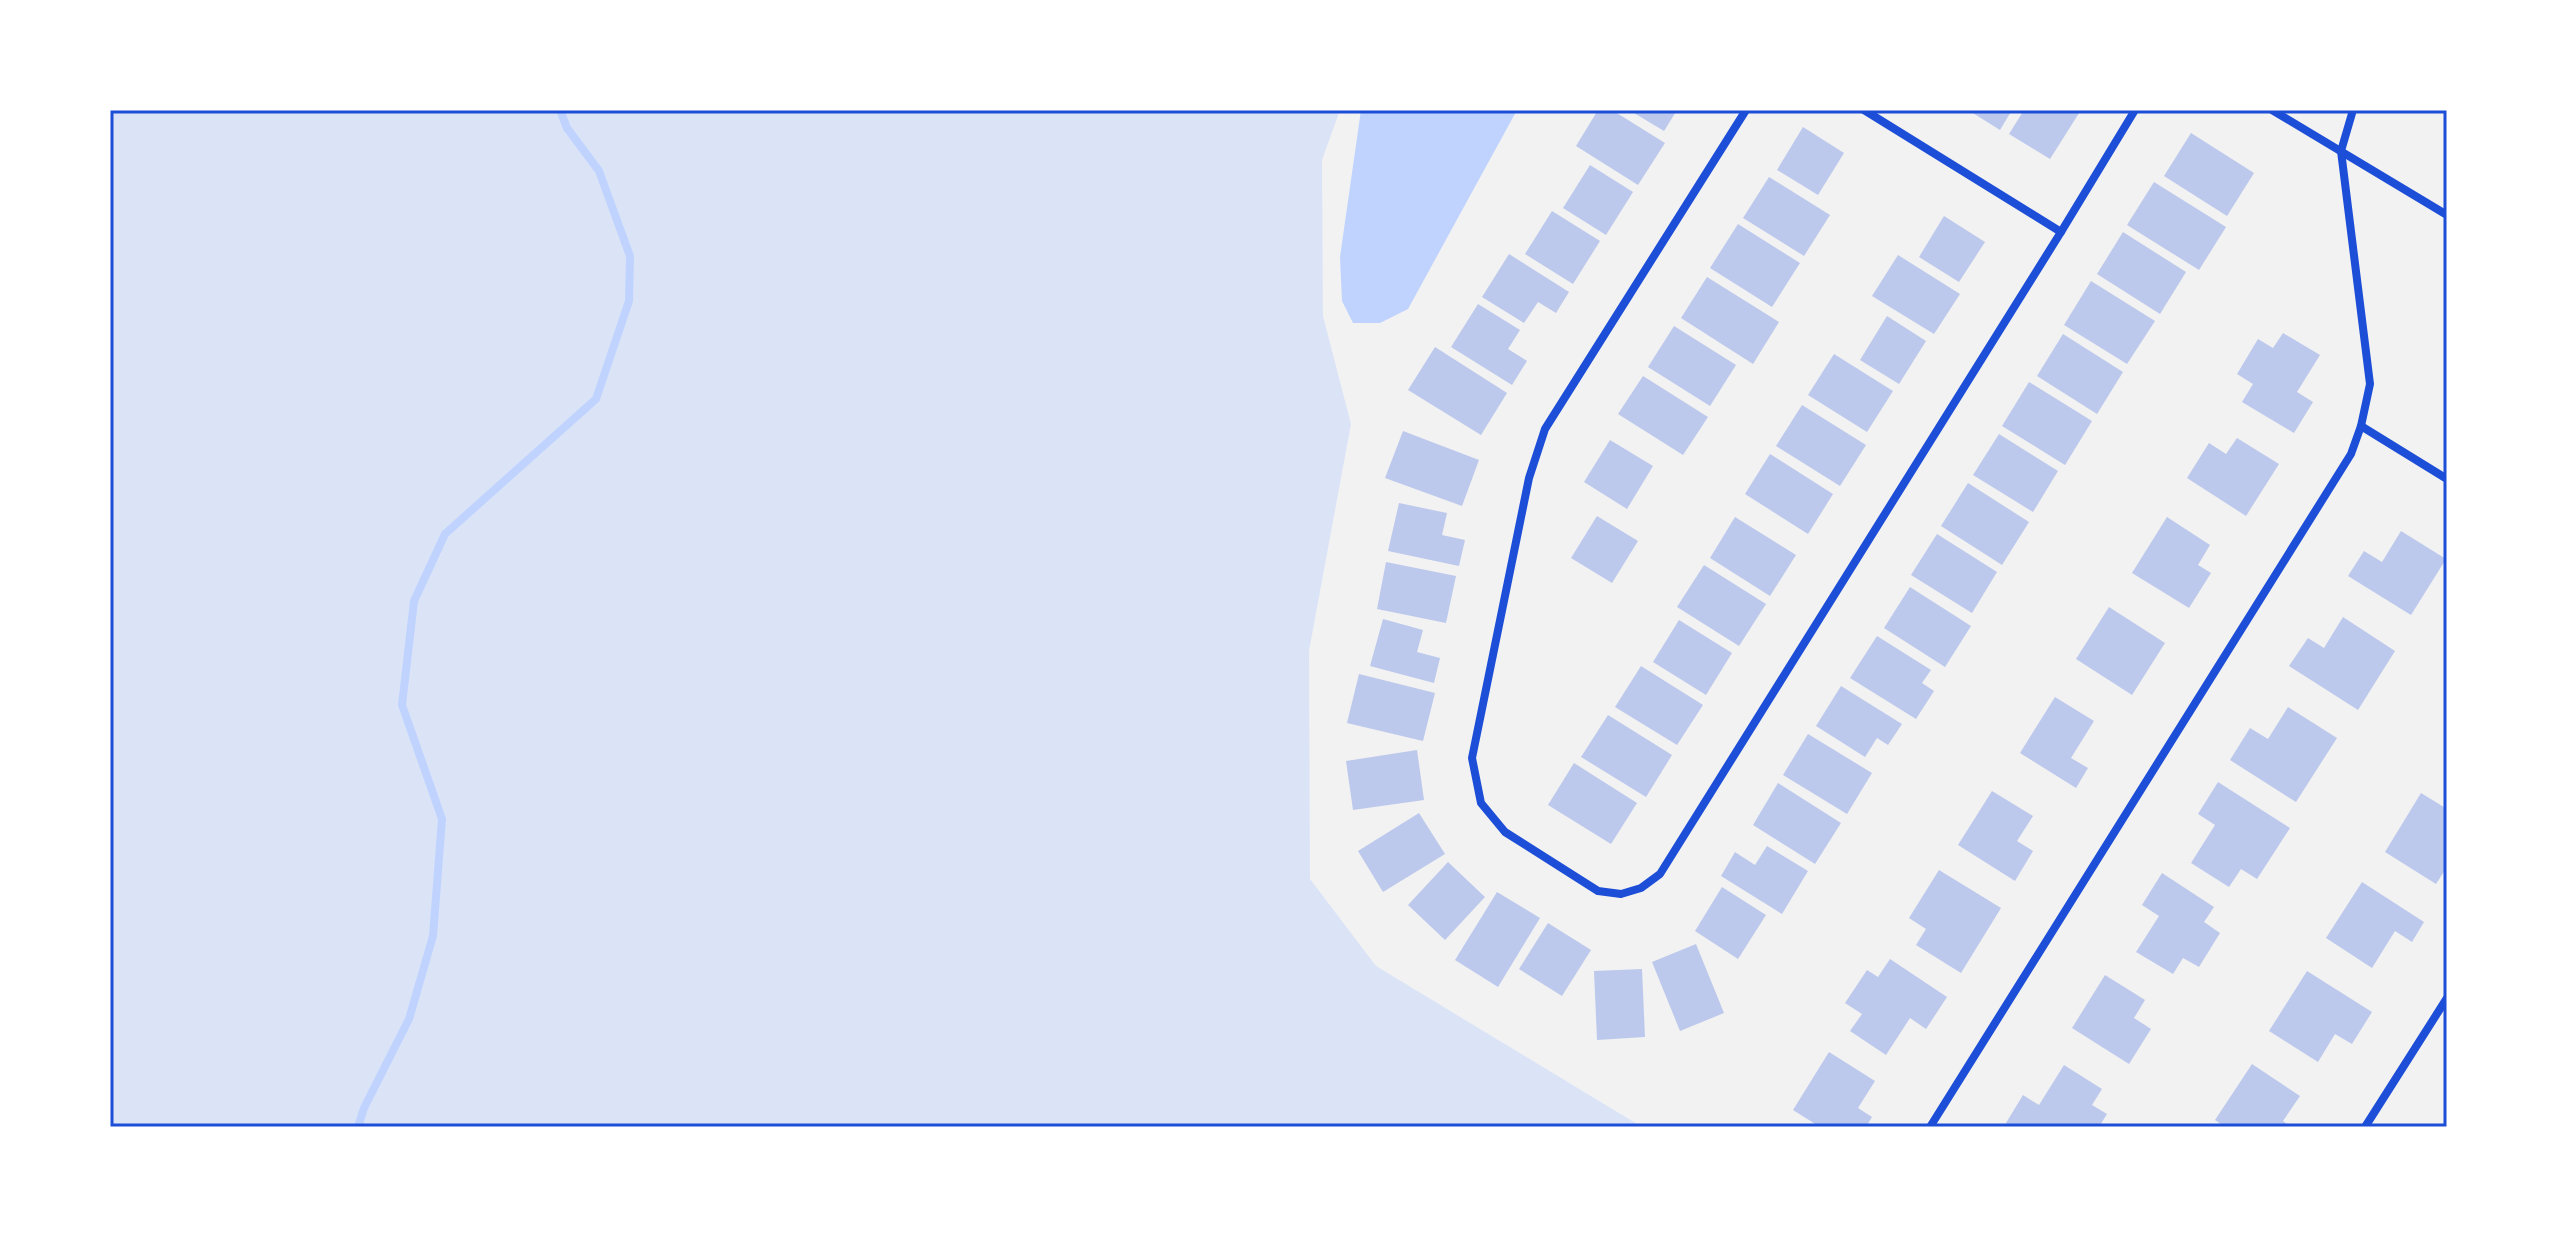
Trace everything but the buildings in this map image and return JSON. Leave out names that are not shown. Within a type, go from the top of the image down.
[{"type":"street","points":[[1746,110],[1545,429],[1529,478],[1472,758],[1481,803],[1505,832],[1598,891],[1621,894],[1641,888],[1660,874],[2135,110]]},
{"type":"street","points":[[1864,110],[2061,232]]},
{"type":"street","points":[[2272,110],[2447,215]]},
{"type":"street","points":[[1930,1127],[2351,454],[2370,384],[2341,151],[2353,110]]},
{"type":"street","points":[[2361,426],[2447,479]]},
{"type":"street","points":[[2365,1127],[2447,998]]},
{"type":"shaded area","points":[[110,110],[1340,110],[1322,160],[1323,316],[1351,424],[1309,651],[1310,879],[1376,966],[1642,1127],[110,1127]]},
{"type":"water","points":[[1361,110],[1517,110],[1408,309],[1380,323],[1353,323],[1342,301],[1340,257]]},
{"type":"waterway","points":[[358,1127],[364,1108],[409,1019],[433,936],[442,819],[402,705],[414,601],[445,534],[596,399],[629,301],[630,256],[599,171],[567,128],[560,110]]}]
